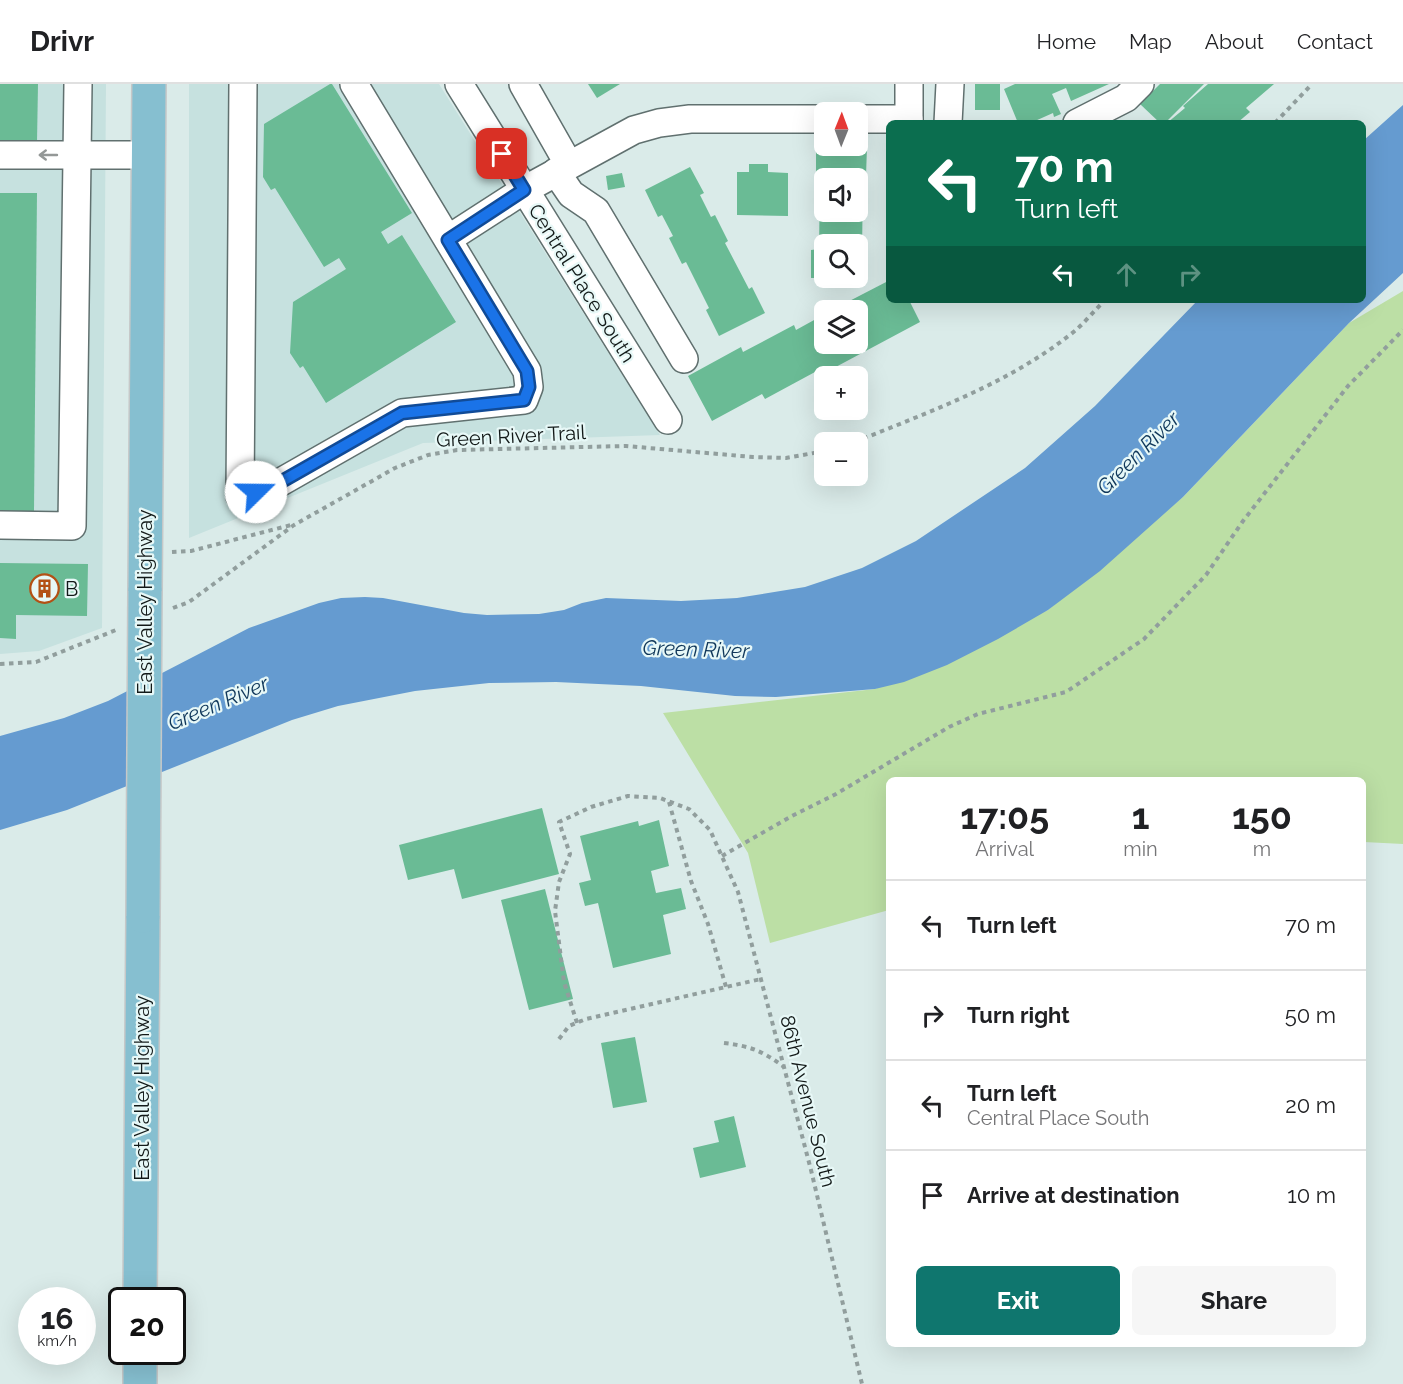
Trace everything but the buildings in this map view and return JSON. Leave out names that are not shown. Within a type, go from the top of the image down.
[{"type":"main road","name":"East Valley Highway","points":[[140,1287],[143,916],[156,600],[145,554],[149,84]]},
{"type":"main road","points":[[140,1365],[140,1384]]},
{"type":"street","points":[[0,525],[72,526],[78,84]]},
{"type":"street","points":[[243,84],[240,496],[272,487],[402,413],[524,400],[529,387],[527,371],[354,84]]},
{"type":"street","name":"Central Place South","points":[[459,84],[668,420]]},
{"type":"street","points":[[523,84],[571,194],[596,211],[684,359]]},
{"type":"street","points":[[909,84],[909,120]]},
{"type":"street","points":[[948,120],[950,84]]},
{"type":"street","points":[[1083,120],[1126,98],[1140,84]]},
{"type":"street","points":[[448,240],[524,190],[634,130],[658,123],[690,119],[814,119]]},
{"type":"street","points":[[868,119],[886,120]]},
{"type":"street","points":[[0,155],[148,155]]},
{"type":"path","points":[[1278,120],[1312,84]]},
{"type":"path","points":[[868,437],[976,392],[1022,368],[1077,329],[1102,303]]},
{"type":"path","points":[[722,856],[836,794],[949,728],[978,714],[1066,692],[1144,639],[1206,575],[1243,521],[1348,386],[1403,330]]},
{"type":"path","name":"Green River Trail","points":[[156,600],[189,602],[294,525],[395,468],[428,455],[457,450],[626,446],[753,457],[786,458],[814,453]]},
{"type":"path","points":[[145,554],[191,550],[294,525]]},
{"type":"path","points":[[0,664],[36,662],[123,627]]},
{"type":"path","points":[[577,1023],[564,982],[555,911],[560,882],[570,854],[559,822],[591,807],[628,796],[660,798],[669,802],[691,881],[708,924],[726,987]]},
{"type":"path","name":"86th Avenue South","points":[[669,802],[689,809],[710,830],[738,892],[785,1067],[862,1384]]},
{"type":"path","points":[[559,1039],[569,1026],[577,1023],[761,979]]},
{"type":"path","points":[[724,1043],[753,1048],[769,1055],[785,1067]]},
{"type":"shaded area","points":[[0,84],[106,84],[102,628],[39,651],[0,654]]},
{"type":"shaded area","points":[[189,84],[439,84],[660,435],[423,443],[189,538]]},
{"type":"green space","points":[[1403,291],[1403,844],[1366,842],[1366,777],[886,777],[886,911],[770,943],[748,853],[663,713],[875,689],[1048,610],[1183,497],[1349,323]]},
{"type":"water","name":"Green River","points":[[1403,105],[1403,273],[1349,323],[1183,497],[1100,571],[1048,610],[947,665],[904,682],[875,689],[776,697],[556,682],[489,683],[415,691],[338,706],[292,720],[67,810],[0,830],[0,736],[64,718],[108,701],[249,628],[319,603],[341,598],[383,598],[487,615],[539,614],[564,610],[606,598],[681,601],[737,598],[805,587],[862,568],[916,541],[1025,468],[1095,406],[1195,303],[1366,303],[1366,138]]},
{"type":"place","name":"B","points":[[44,589]]},
{"type":"route","points":[[256,492],[272,487],[402,413],[524,400],[529,387],[527,371],[448,240],[524,190],[502,154]]}]
